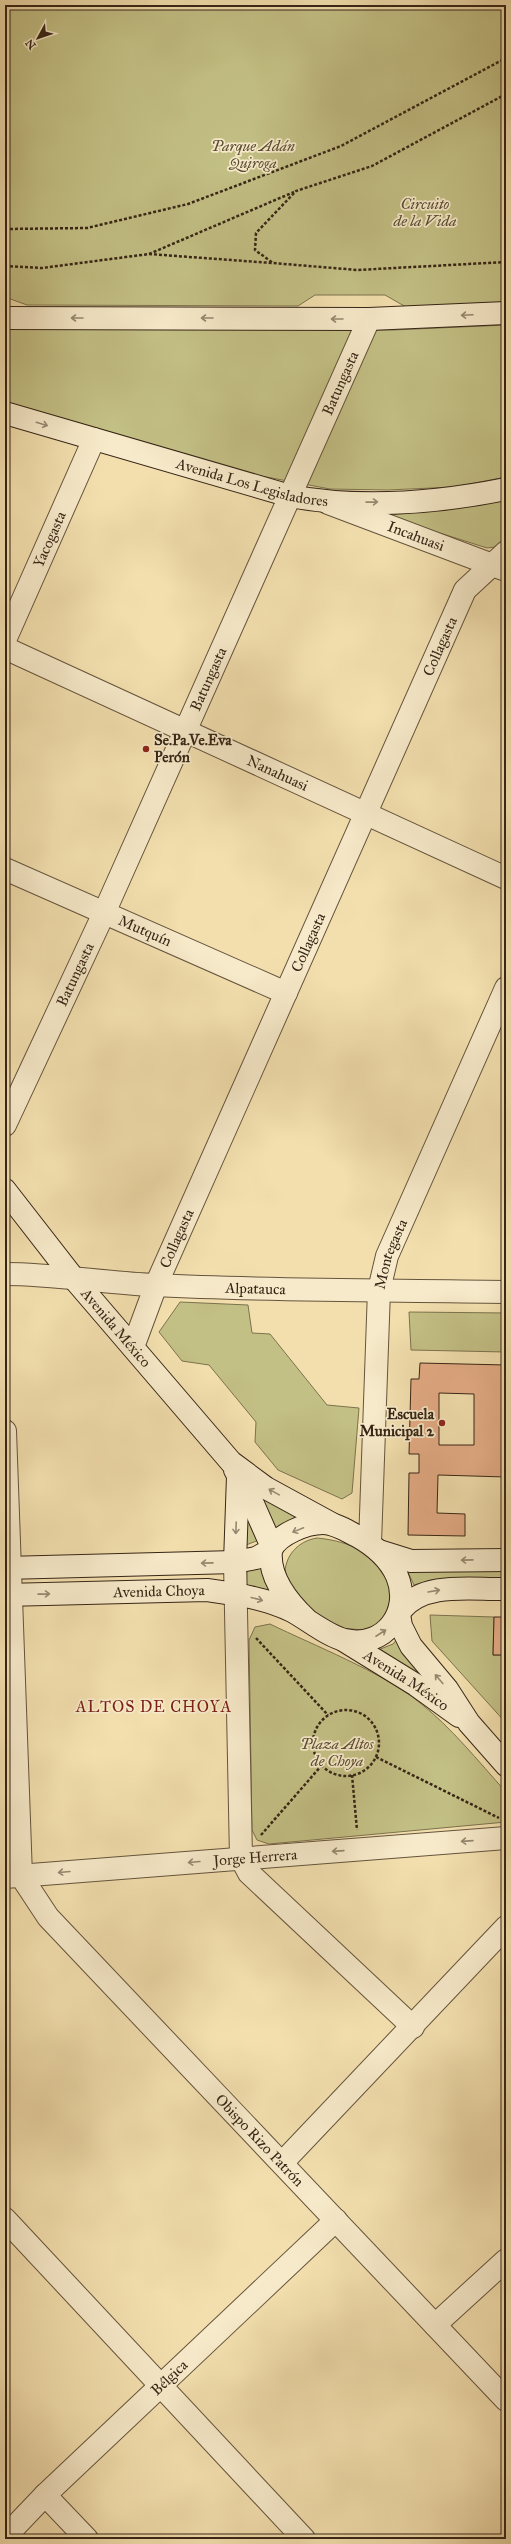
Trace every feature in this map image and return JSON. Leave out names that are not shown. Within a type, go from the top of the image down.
[{"type":"street","points":[[5,318],[369,319],[506,313]]},
{"type":"street","name":"Batungasta","points":[[5,1125],[104,913],[369,319]]},
{"type":"street","name":"Avenida Los Legisladores","points":[[5,413],[290,496],[325,502],[451,498],[506,488]]},
{"type":"street","name":"Yacogasta","points":[[5,640],[94,439]]},
{"type":"street","name":"Incahuasi","points":[[325,502],[501,562]]},
{"type":"street","name":"Collagasta","points":[[133,1347],[156,1285],[465,590],[501,562]]},
{"type":"street","name":"Nanahuasi","points":[[5,648],[506,878]]},
{"type":"street","name":"Mutquín","points":[[5,869],[286,993]]},
{"type":"street","name":"Montegasta","points":[[374,1547],[379,1290],[387,1256],[506,988]]},
{"type":"street","name":"Avenida México","points":[[5,1190],[75,1280],[234,1468],[272,1548]]},
{"type":"street","name":"Alpatauca","points":[[5,1274],[41,1274],[75,1280],[156,1285],[506,1292]]},
{"type":"street","points":[[5,1430],[13,1876]]},
{"type":"street","points":[[234,1468],[241,1858],[249,1873],[413,2027]]},
{"type":"street","name":"Avenida México","points":[[234,1468],[266,1488],[332,1524]]},
{"type":"street","points":[[506,1560],[411,1561],[374,1547],[332,1524],[324,1523],[307,1526],[286,1536],[272,1548],[273,1568],[280,1586],[290,1603],[307,1620],[343,1640],[359,1641],[375,1637],[392,1624],[410,1600],[427,1592],[506,1589]]},
{"type":"street","points":[[374,1547],[390,1565],[400,1583],[402,1593],[400,1612]]},
{"type":"street","name":"Avenida Choya","points":[[8,1568],[235,1562],[256,1558],[272,1548]]},
{"type":"street","name":"Avenida Choya","points":[[8,1595],[207,1590],[236,1594],[278,1605],[307,1620]]},
{"type":"street","name":"Avenida México","points":[[400,1612],[401,1626],[411,1646],[447,1689],[469,1723],[506,1765]]},
{"type":"street","name":"Avenida México","points":[[343,1640],[416,1685],[469,1723]]},
{"type":"street","name":"Jorge Herrera","points":[[13,1876],[506,1838]]},
{"type":"street","name":"Obispo Rizo Patrón","points":[[13,1876],[48,1917],[506,2400]]},
{"type":"street","points":[[282,2163],[413,2027],[506,1927]]},
{"type":"street","points":[[5,2219],[304,2539]]},
{"type":"street","name":"Bélgica","points":[[5,2536],[45,2495],[336,2220]]},
{"type":"street","points":[[435,2324],[506,2260]]},
{"type":"street","points":[[45,2495],[87,2539]]},
{"type":"path","points":[[5,229],[87,228],[188,204],[341,146],[506,58]]},
{"type":"path","points":[[149,254],[296,192],[372,166],[506,94]]},
{"type":"path","points":[[273,263],[255,250],[256,233],[296,192]]},
{"type":"path","points":[[5,266],[42,268],[149,254],[357,270],[506,262]]},
{"type":"path","points":[[236,1616],[328,1715]]},
{"type":"path","points":[[349,1710],[368,1718],[378,1736],[376,1756],[362,1772],[352,1775],[342,1775],[331,1772],[322,1765],[316,1755],[314,1744],[315,1733],[320,1723],[328,1715],[339,1711],[349,1710]]},
{"type":"path","points":[[376,1756],[506,1821]]},
{"type":"path","points":[[241,1858],[322,1765]]},
{"type":"path","points":[[352,1775],[358,1849]]},
{"type":"green space","name":"Parque Adán Quiroga","points":[[5,5],[506,5],[506,302],[406,307],[385,295],[315,295],[298,306],[27,305],[5,297]]},
{"type":"green space","points":[[506,325],[506,477],[454,487],[387,490],[330,489],[245,473],[5,402],[5,327],[393,330]]},
{"type":"green space","points":[[506,500],[506,538],[495,547],[487,548],[377,513],[446,510]]},
{"type":"green space","points":[[180,1302],[248,1305],[252,1333],[270,1334],[327,1405],[359,1408],[352,1493],[342,1499],[278,1470],[255,1442],[256,1422],[209,1365],[182,1361],[159,1332]]},
{"type":"green space","points":[[409,1312],[506,1313],[506,1352],[411,1350]]},
{"type":"green space","points":[[256,1492],[308,1517],[275,1531]]},
{"type":"green space","points":[[246,1513],[259,1540],[246,1545]]},
{"type":"green space","points":[[317,1538],[341,1542],[352,1546],[372,1558],[380,1566],[391,1587],[392,1596],[390,1612],[376,1626],[363,1630],[340,1628],[309,1613],[285,1576],[285,1569],[290,1556],[298,1546],[304,1542]]},
{"type":"green space","points":[[265,1562],[273,1594],[247,1587],[247,1569]]},
{"type":"green space","points":[[407,1570],[506,1571],[506,1580],[431,1580],[414,1585]]},
{"type":"green space","points":[[430,1615],[494,1617],[493,1655],[506,1655],[506,1723],[432,1641]]},
{"type":"green space","name":"Plaza Altos de Choya","points":[[270,1624],[367,1669],[403,1691],[431,1712],[464,1745],[506,1792],[506,1822],[269,1844],[257,1840],[252,1830],[249,1640],[255,1627]]},
{"type":"green space","points":[[398,1638],[444,1697],[373,1652],[393,1644]]},
{"type":"building","points":[[420,1363],[506,1365],[506,1477],[438,1475],[437,1513],[465,1514],[465,1536],[408,1535],[409,1473],[419,1473],[419,1454],[409,1454],[411,1379],[419,1379]],"holes":[[[439,1393],[474,1394],[474,1445],[439,1445]]]},
{"type":"building","points":[[494,1617],[506,1617],[506,1655],[493,1655]]},
{"type":"place","name":"Se.Pa.Ve.Eva Perón","points":[[146,749]]},
{"type":"place","name":"Escuela Municipal 2","points":[[442,1423]]},
{"type":"district","name":"ALTOS DE CHOYA","points":[[154,1706]]},
{"type":"park label","name":"Circuito de la Vida","points":[[425,212]]}]
